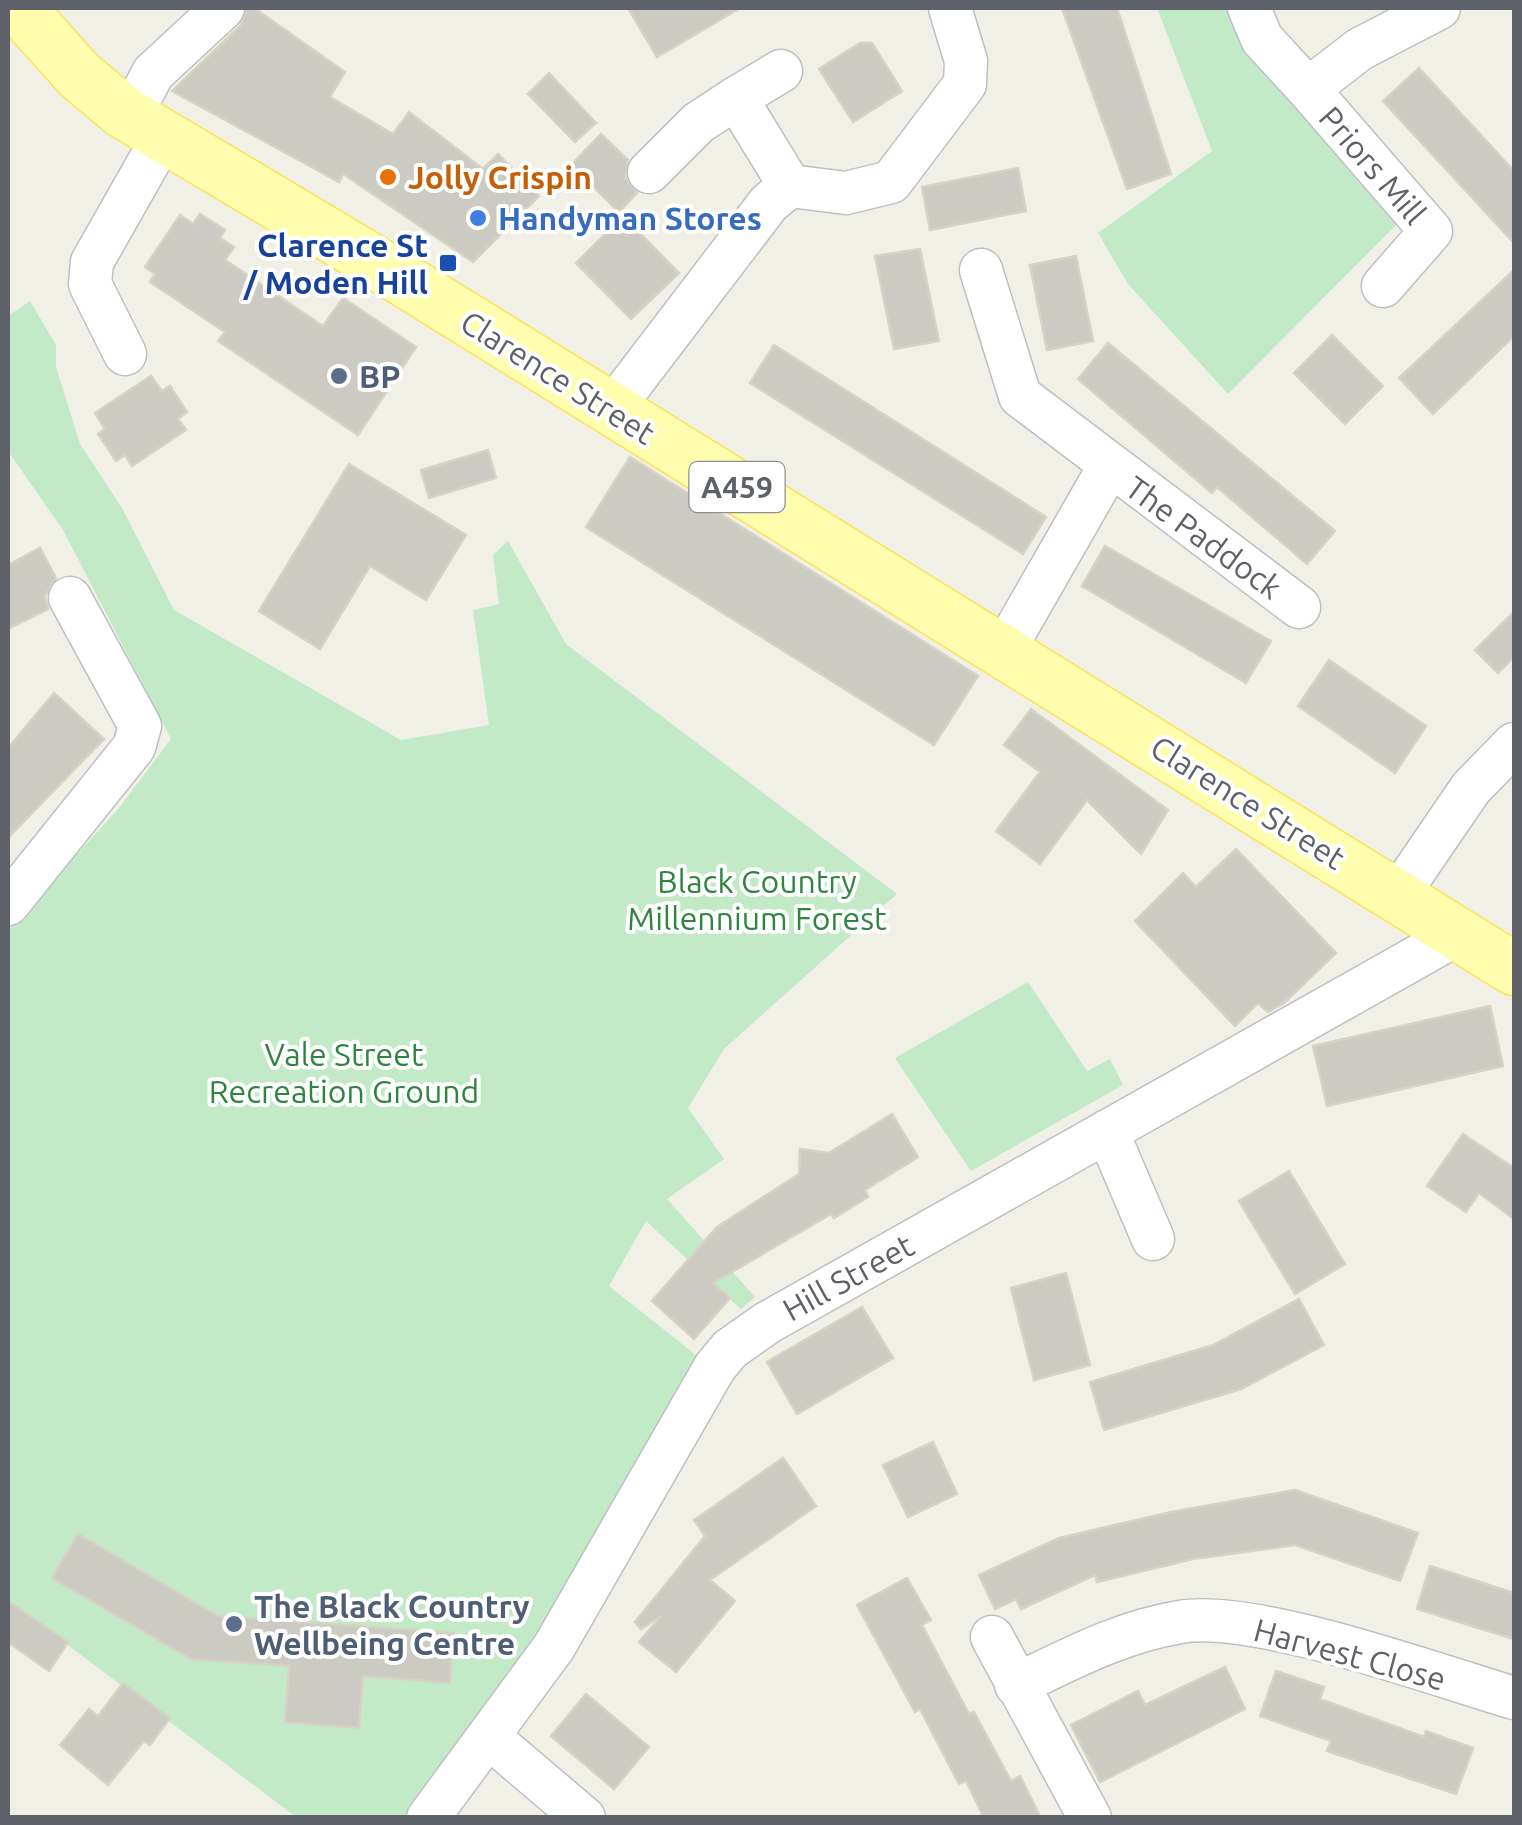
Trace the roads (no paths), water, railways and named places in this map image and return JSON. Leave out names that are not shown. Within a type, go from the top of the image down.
[{"type":"main road","name":"Clarence Street","points":[[19,8],[79,75],[147,126],[1398,894]]},
{"type":"main road","name":"A459","points":[[1398,894],[1514,969]]},
{"type":"street","points":[[125,354],[90,284],[92,262],[147,126],[153,73],[223,8]]},
{"type":"street","points":[[611,410],[769,204],[790,186],[846,193],[891,182],[965,84],[966,62],[950,8]]},
{"type":"street","name":"Priors Mill","points":[[1249,8],[1262,39],[1430,231],[1383,286]]},
{"type":"street","name":"Priors Mill","points":[[1308,88],[1360,48],[1439,8]]},
{"type":"street","points":[[649,172],[698,123],[744,109],[781,71]]},
{"type":"street","points":[[744,109],[790,186]]},
{"type":"street","name":"The Paddock","points":[[980,270],[1020,396],[1299,607]]},
{"type":"street","name":"The Paddock","points":[[1003,652],[1109,467]]},
{"type":"street","points":[[8,904],[134,747],[140,726],[70,598]]},
{"type":"street","points":[[1398,894],[1471,788],[1514,744]]},
{"type":"street","name":"Hill Street","points":[[428,1818],[554,1648],[716,1366],[730,1349],[767,1322],[1456,935]]},
{"type":"street","points":[[1107,1131],[1152,1240]]},
{"type":"street","name":"Harvest Close","points":[[1016,1685],[1114,1638],[1184,1620],[1262,1627],[1514,1698]]},
{"type":"street","points":[[992,1637],[1090,1818]]},
{"type":"street","points":[[490,1738],[584,1818]]},
{"type":"place","name":"Jolly Crispin","points":[[388,177]]},
{"type":"place","name":"Handyman Stores","points":[[478,218]]},
{"type":"place","name":"Clarence St / Moden Hill","points":[[448,263]]},
{"type":"place","name":"BP","points":[[339,376]]},
{"type":"place","name":"The Black Country Wellbeing Centre","points":[[234,1624]]},
{"type":"park label","name":"Black Country Millennium Forest","points":[[757,900]]},
{"type":"park label","name":"Vale Street Recreation Ground","points":[[344,1072]]}]
